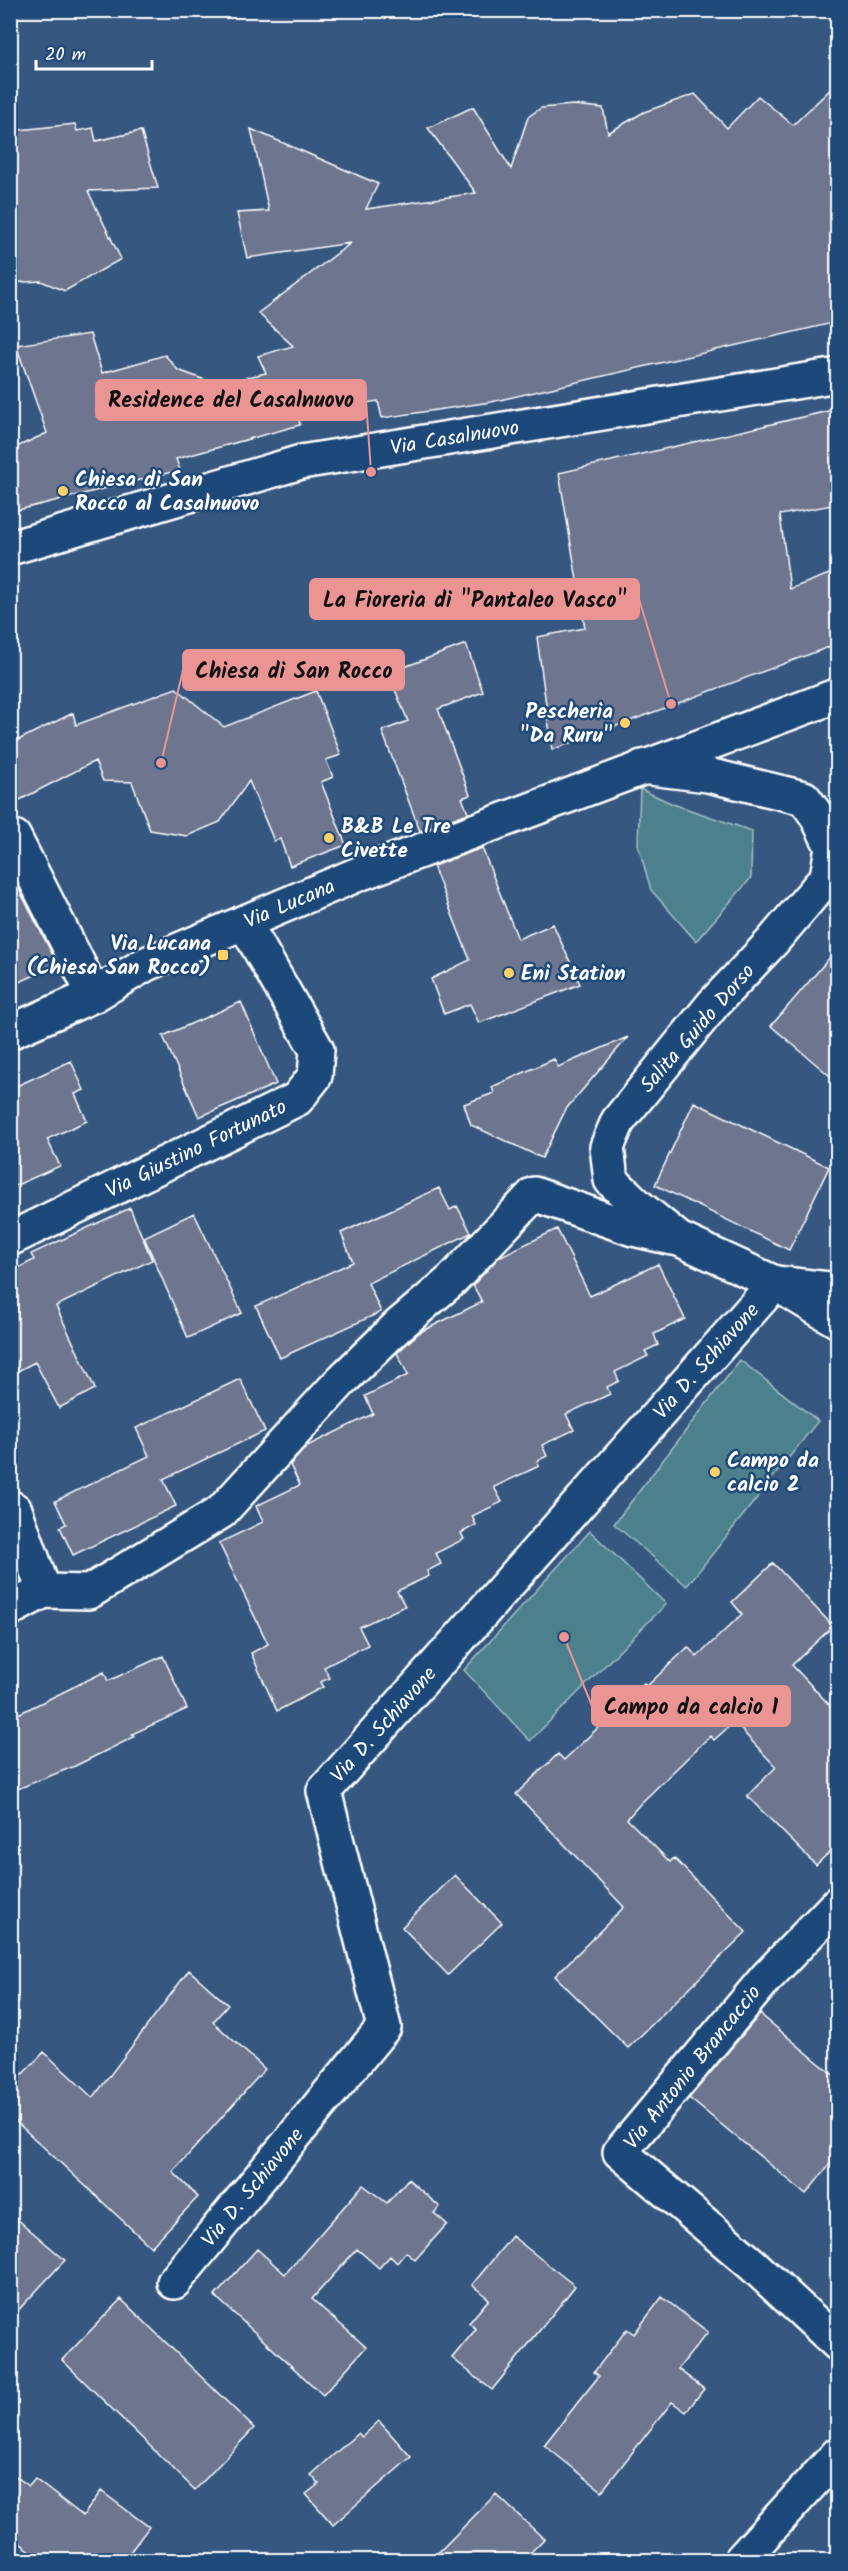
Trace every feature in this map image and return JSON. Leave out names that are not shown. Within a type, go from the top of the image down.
[{"type":"street","name":"Via Casalnuovo","points":[[10,548],[300,462],[837,375]]},
{"type":"street","name":"Via Lucana","points":[[10,1032],[94,995],[146,964],[356,875],[837,695]]},
{"type":"street","name":"Salita Guido Dorso","points":[[642,767],[708,775],[804,798],[818,816],[832,846],[827,877],[772,942],[706,1012],[618,1120],[607,1147],[611,1180],[637,1205],[679,1239],[775,1283],[837,1321]]},
{"type":"street","points":[[10,838],[14,837],[94,995]]},
{"type":"street","name":"Via Giustino Fortunato","points":[[10,1239],[297,1099],[315,1076],[317,1050],[244,922]]},
{"type":"street","points":[[10,1609],[44,1591],[89,1592],[221,1512],[342,1381],[398,1326],[452,1280],[534,1194],[633,1229],[679,1239]]},
{"type":"street","points":[[775,1283],[837,1290]]},
{"type":"street","name":"Via D. Schiavone","points":[[174,2282],[384,2027],[324,1791],[775,1283]]},
{"type":"street","points":[[10,1508],[15,1510],[44,1591]]},
{"type":"street","name":"Via Antonio Brancaccio","points":[[837,1903],[765,1979],[620,2152],[753,2265],[837,2344]]},
{"type":"street","points":[[741,2560],[837,2454]]},
{"type":"green space","points":[[640,789],[673,804],[752,831],[751,878],[696,941],[651,890],[638,845]]},
{"type":"green space","name":"Campo da calcio 2","points":[[740,1360],[818,1421],[687,1586],[614,1524]]},
{"type":"green space","points":[[590,1531],[666,1604],[530,1741],[464,1670]]},
{"type":"building","points":[[837,83],[837,322],[491,402],[382,418],[378,401],[298,413],[300,425],[176,459],[180,470],[10,512],[10,450],[47,433],[16,345],[90,334],[102,373],[165,355],[178,370],[216,384],[266,373],[258,356],[293,346],[258,313],[351,243],[247,258],[237,213],[269,211],[251,129],[378,184],[366,209],[476,193],[428,128],[473,107],[511,169],[528,117],[541,108],[573,105],[603,108],[608,133],[644,112],[695,94],[727,128],[758,96],[793,125]]},
{"type":"building","points":[[75,124],[77,131],[93,128],[96,141],[141,131],[158,188],[88,191],[121,259],[65,291],[41,281],[10,283],[10,131]]},
{"type":"building","points":[[837,409],[837,504],[780,515],[790,589],[837,571],[837,644],[552,750],[537,637],[585,628],[559,473]]},
{"type":"building","points":[[466,644],[483,692],[438,709],[470,795],[462,798],[468,813],[420,831],[382,731],[408,721],[388,673]]},
{"type":"building","points":[[176,688],[224,727],[316,691],[341,755],[326,760],[333,777],[321,782],[346,845],[290,866],[280,839],[274,841],[249,781],[220,822],[187,836],[150,830],[132,782],[103,781],[95,761],[10,805],[10,744],[73,713],[76,725]]},
{"type":"building","points":[[482,848],[518,939],[553,924],[580,984],[479,1023],[470,1004],[444,1014],[431,979],[470,960],[433,866]]},
{"type":"building","points":[[10,872],[58,965],[10,986]]},
{"type":"building","points":[[837,949],[837,1082],[771,1026]]},
{"type":"building","points":[[241,1002],[276,1084],[199,1117],[163,1036]]},
{"type":"building","points":[[628,1037],[566,1109],[542,1158],[471,1125],[464,1104],[494,1093],[492,1087],[554,1059],[558,1067]]},
{"type":"building","points":[[71,1061],[84,1090],[75,1094],[87,1121],[47,1139],[60,1166],[10,1188],[10,1089]]},
{"type":"building","points":[[694,1102],[829,1167],[789,1250],[655,1185]]},
{"type":"building","points":[[439,1188],[450,1210],[457,1206],[471,1233],[368,1283],[381,1312],[280,1358],[256,1306],[353,1262],[341,1233]]},
{"type":"building","points":[[130,1208],[152,1260],[56,1306],[95,1389],[59,1408],[35,1362],[10,1375],[10,1272],[34,1260],[31,1254]]},
{"type":"building","points":[[194,1213],[242,1313],[188,1338],[144,1237]]},
{"type":"building","points":[[557,1229],[590,1296],[658,1264],[685,1319],[654,1334],[658,1345],[645,1351],[648,1356],[615,1372],[619,1381],[607,1387],[610,1394],[566,1414],[574,1430],[542,1445],[547,1456],[537,1461],[539,1466],[494,1487],[502,1502],[472,1516],[476,1525],[461,1533],[464,1539],[436,1553],[441,1564],[427,1571],[429,1576],[397,1591],[405,1606],[359,1627],[368,1645],[324,1667],[330,1678],[320,1682],[323,1687],[277,1711],[251,1653],[268,1644],[219,1543],[263,1522],[256,1506],[300,1485],[290,1465],[307,1446],[373,1414],[365,1396],[408,1375],[397,1353],[420,1332],[482,1302],[473,1285],[499,1257]]},
{"type":"building","points":[[240,1379],[265,1431],[163,1479],[176,1506],[73,1555],[60,1527],[66,1524],[55,1501],[149,1456],[136,1428]]},
{"type":"building","points":[[773,1563],[833,1626],[792,1665],[837,1713],[837,1845],[816,1865],[747,1796],[776,1767],[734,1722],[714,1740],[710,1736],[627,1819],[670,1862],[674,1858],[746,1932],[628,2048],[555,1976],[624,1907],[516,1794],[558,1754],[564,1760],[644,1684],[647,1686],[688,1647],[697,1657],[742,1614],[732,1602]]},
{"type":"building","points":[[163,1656],[187,1709],[132,1734],[134,1737],[75,1766],[10,1792],[10,1718],[104,1672],[108,1681]]},
{"type":"building","points":[[455,1875],[502,1923],[448,1975],[402,1927]]},
{"type":"building","points":[[189,1970],[228,2005],[213,2022],[265,2069],[173,2172],[198,2197],[151,2247],[10,2116],[10,2087],[44,2052],[93,2098]]},
{"type":"building","points":[[760,2014],[837,2078],[837,2155],[806,2194],[689,2098]]},
{"type":"building","points":[[408,2179],[440,2207],[434,2213],[447,2224],[415,2260],[406,2252],[397,2263],[390,2256],[379,2268],[357,2249],[312,2299],[366,2347],[323,2395],[215,2296],[257,2249],[285,2274],[363,2185],[387,2203]]},
{"type":"building","points":[[10,2213],[65,2260],[10,2319]]},
{"type":"building","points":[[512,2236],[575,2286],[492,2390],[452,2358],[476,2329],[469,2323],[489,2299],[472,2285]]},
{"type":"building","points":[[662,2297],[708,2332],[678,2369],[704,2389],[686,2412],[672,2402],[602,2491],[544,2445],[599,2376],[594,2372],[627,2329],[634,2334]]},
{"type":"building","points":[[121,2299],[254,2428],[195,2490],[62,2360]]},
{"type":"building","points":[[379,2421],[411,2457],[333,2525],[306,2494],[319,2484],[311,2475],[358,2433],[362,2437]]},
{"type":"building","points":[[10,2472],[29,2486],[35,2479],[83,2516],[101,2491],[149,2527],[124,2560],[43,2560],[10,2536]]},
{"type":"building","points":[[496,2494],[544,2539],[523,2560],[431,2560]]},
{"type":"place","name":"Residence del Casalnuovo","points":[[371,472]]},
{"type":"place","name":"Chiesa di San Rocco al Casalnuovo","points":[[63,491]]},
{"type":"place","name":"La Fioreria di \"Pantaleo Vasco\"","points":[[671,704]]},
{"type":"place","name":"Pescheria \"Da Ruru\"","points":[[625,723]]},
{"type":"place","name":"Chiesa di San Rocco","points":[[161,763]]},
{"type":"place","name":"B&B Le Tre Civette","points":[[329,838]]},
{"type":"place","name":"Via Lucana (Chiesa San Rocco)","points":[[223,955]]},
{"type":"place","name":"Eni Station","points":[[509,973]]},
{"type":"place","name":"Campo da calcio 2","points":[[715,1472]]},
{"type":"place","name":"Campo da calcio 1","points":[[564,1637]]}]
